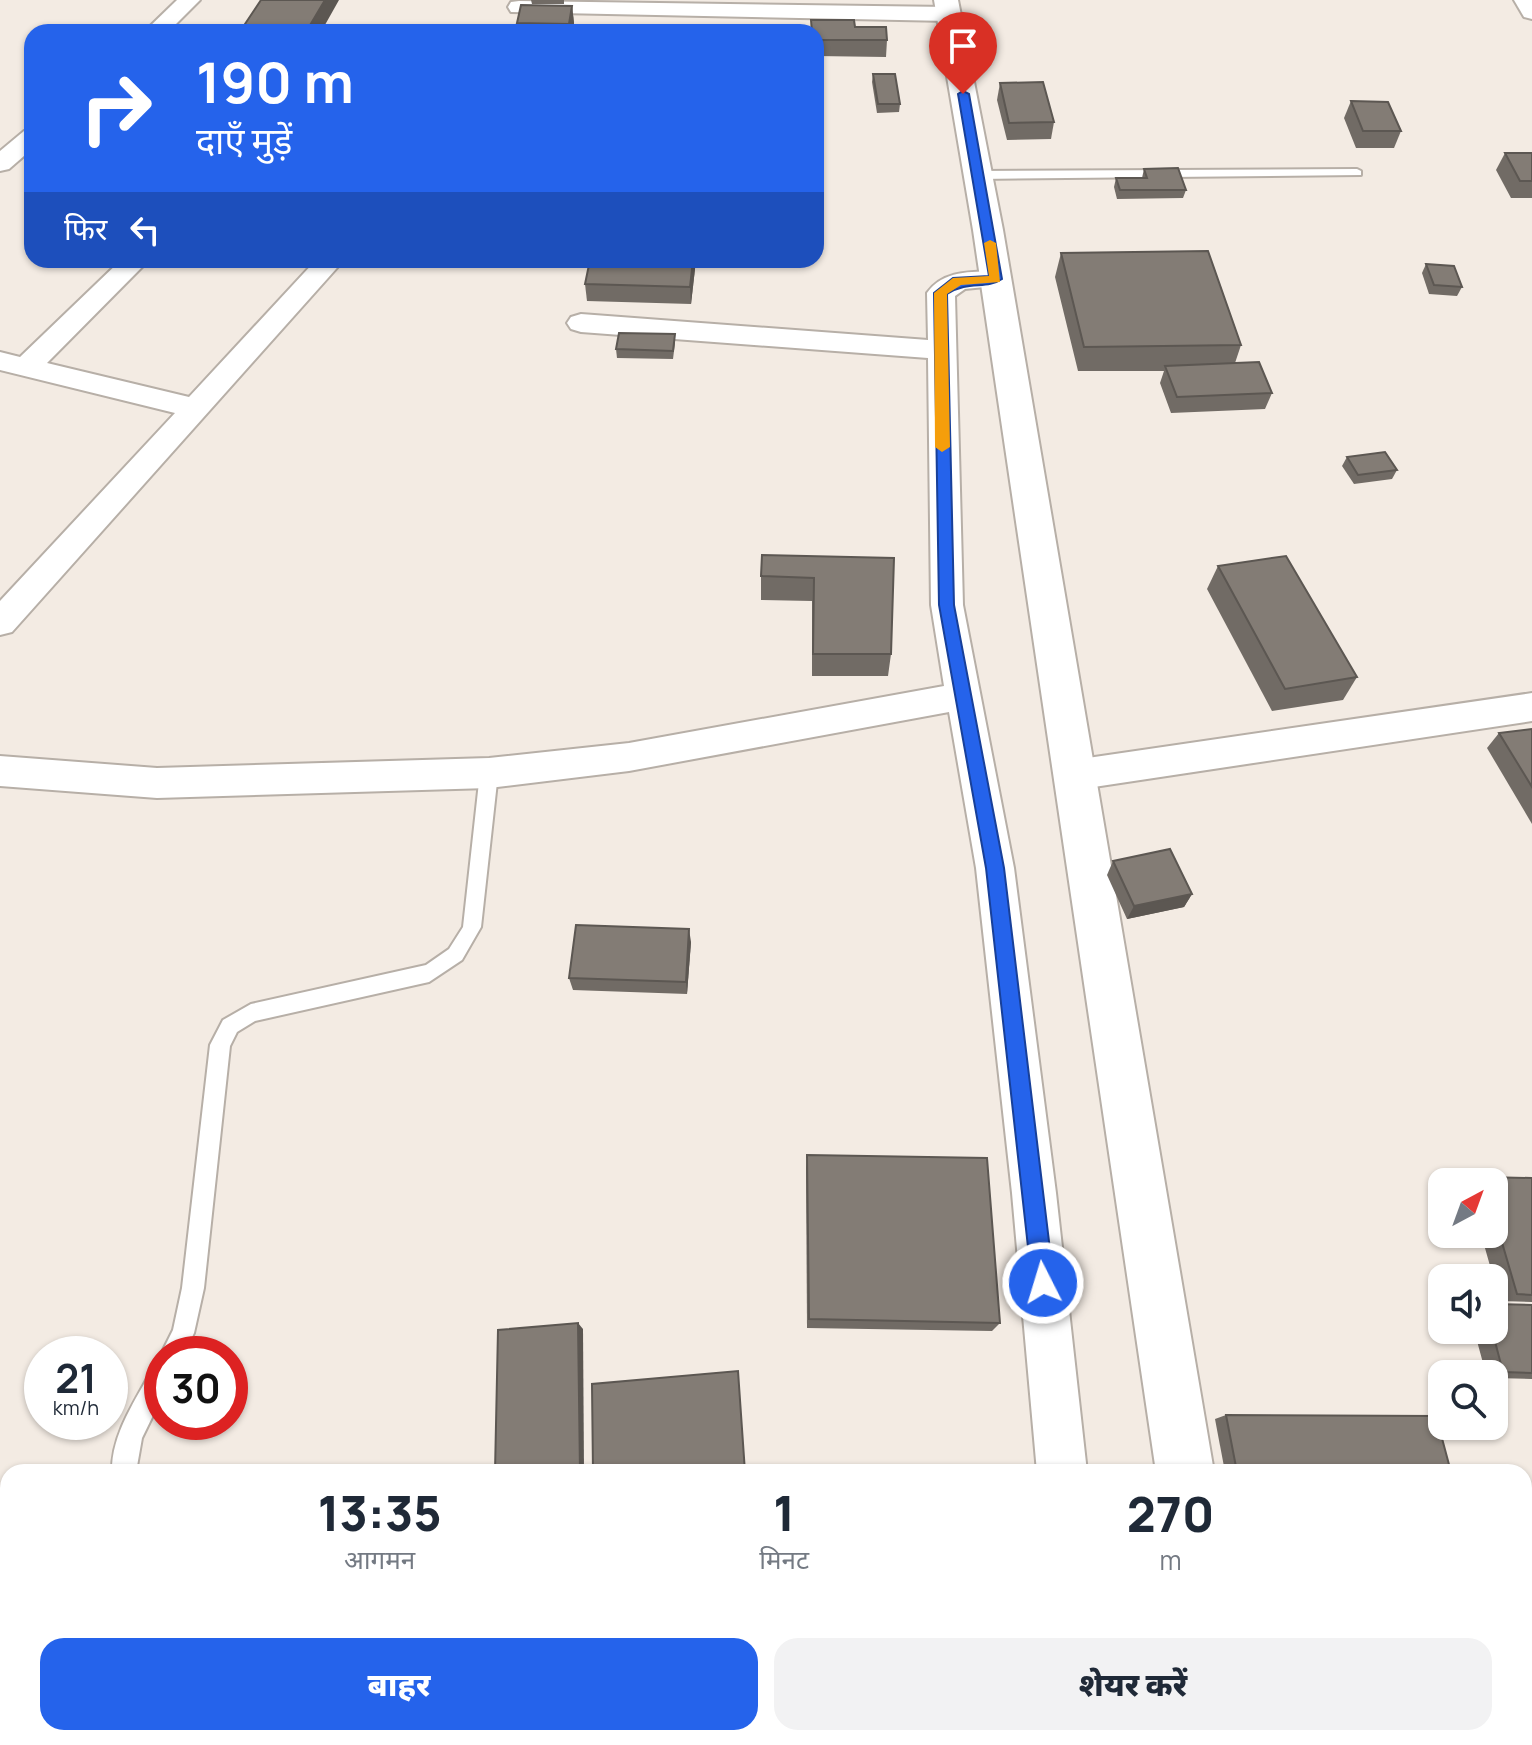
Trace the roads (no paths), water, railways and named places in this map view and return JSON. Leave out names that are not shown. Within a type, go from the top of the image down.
[{"type":"street","points":[[164,24],[189,0]]},
{"type":"street","points":[[1525,0],[1532,12]]},
{"type":"street","points":[[516,24],[520,4],[948,7],[996,279],[1184,1464]]},
{"type":"street","points":[[0,164],[24,143]]},
{"type":"street","points":[[13,364],[127,268]]},
{"type":"street","points":[[0,623],[324,268]]},
{"type":"street","points":[[996,279],[958,281],[941,293],[947,605],[995,868],[1034,1193],[1061,1464]]},
{"type":"street","points":[[581,323],[940,350]]},
{"type":"street","points":[[13,364],[194,408]]},
{"type":"street","points":[[0,771],[157,783],[489,773],[629,757],[962,696]]},
{"type":"street","points":[[1074,775],[1532,707]]},
{"type":"lane","points":[[978,175],[1357,173]]},
{"type":"lane","points":[[181,1336],[193,1288],[220,1045],[230,1026],[251,1013],[429,973],[446,964],[465,946],[472,927],[489,773]]},
{"type":"lane","points":[[122,1464],[144,1411]]}]
